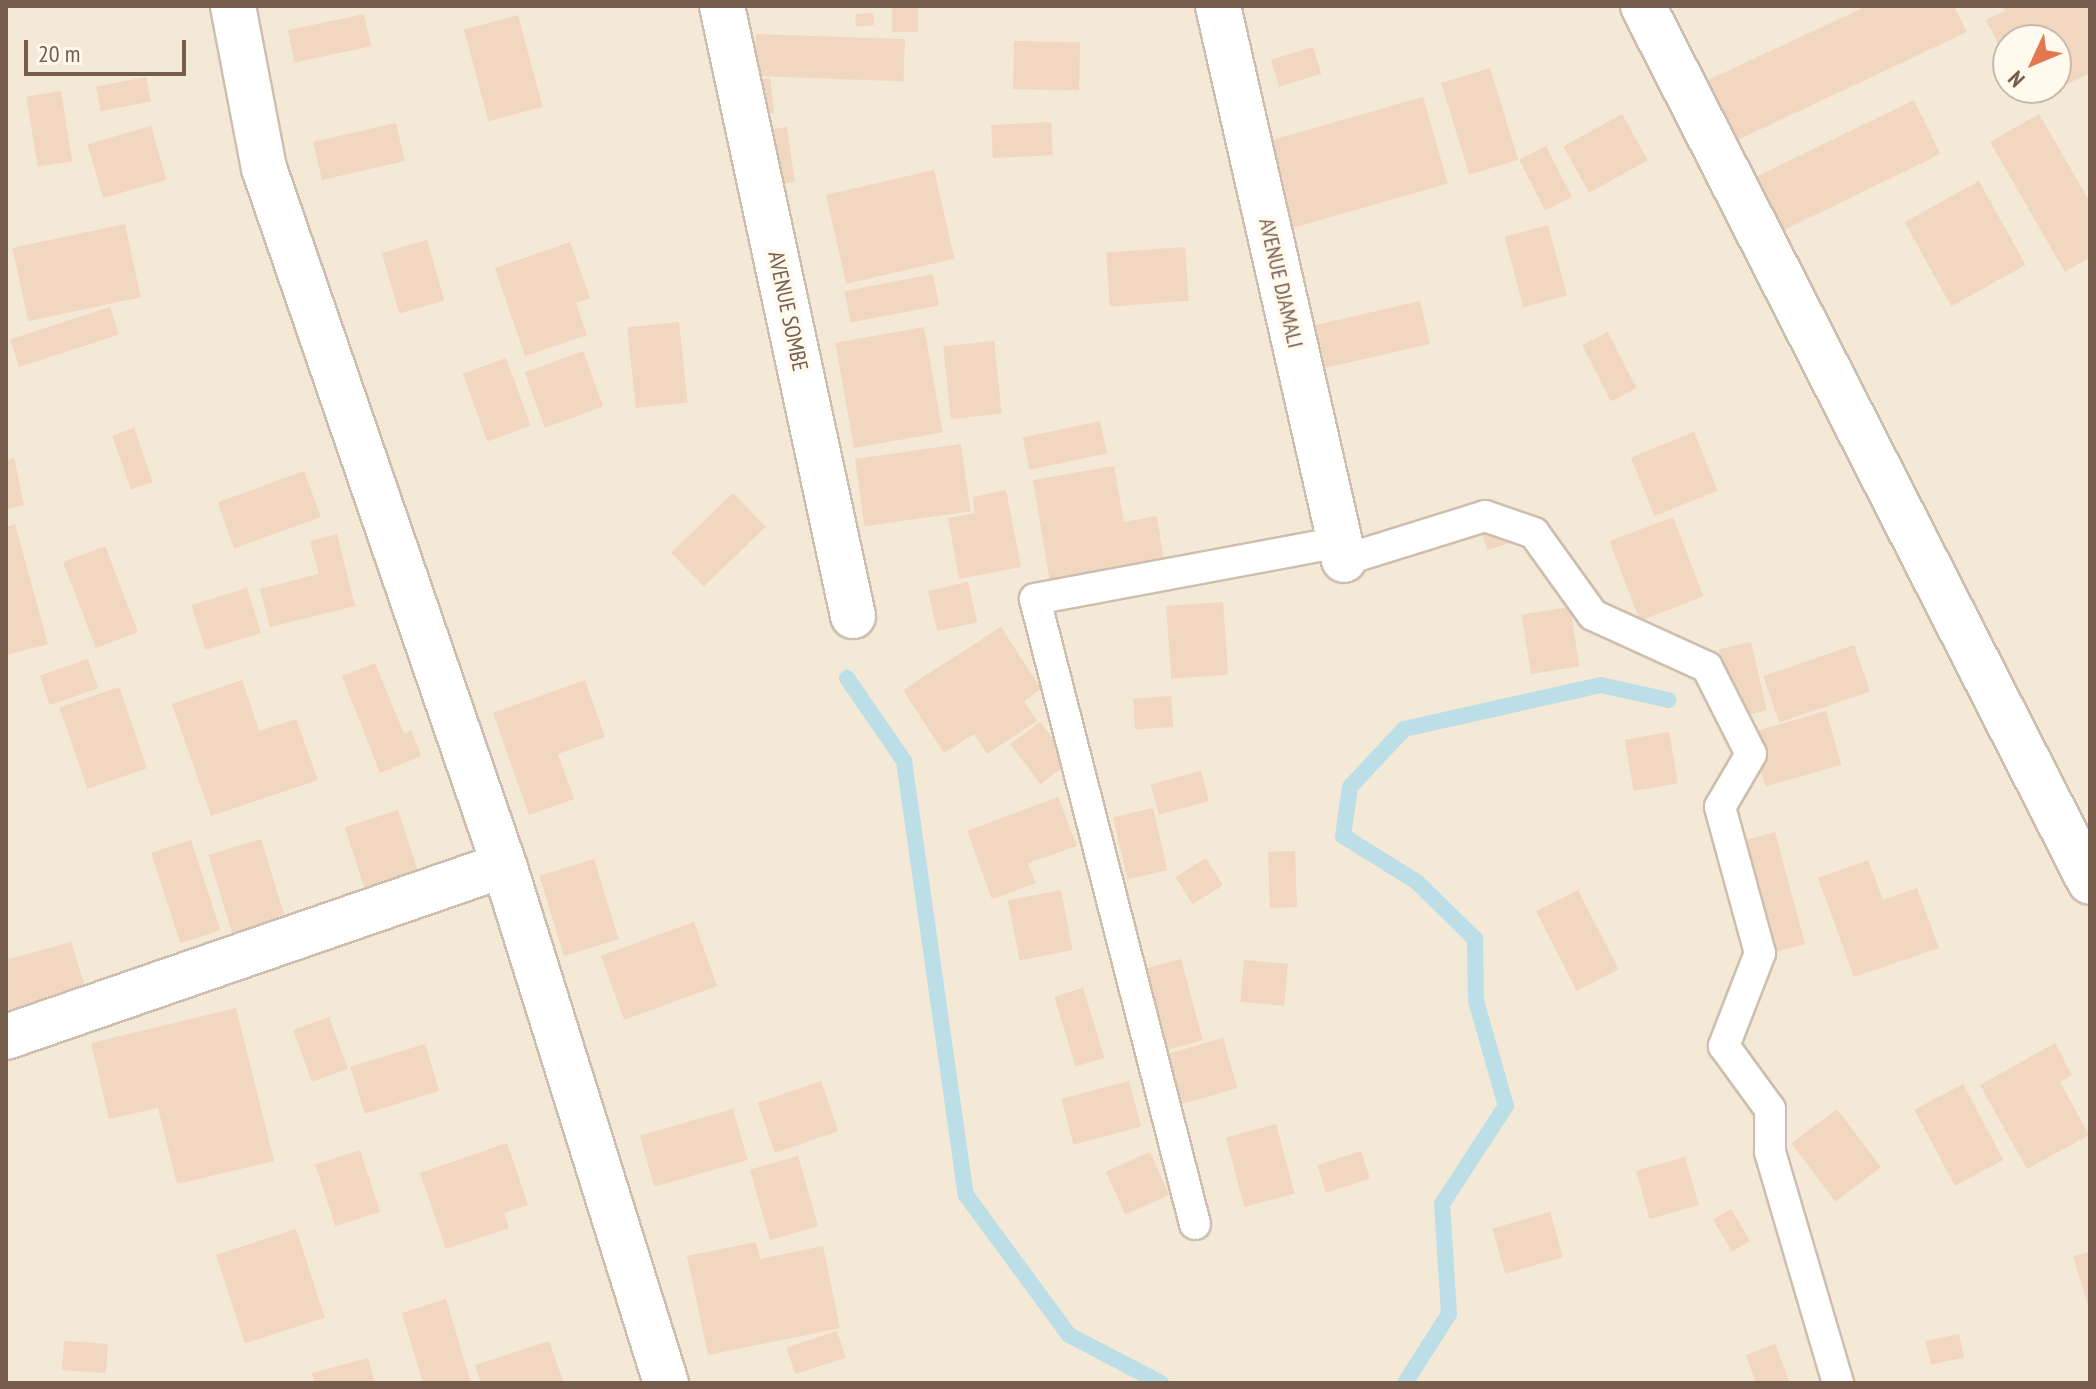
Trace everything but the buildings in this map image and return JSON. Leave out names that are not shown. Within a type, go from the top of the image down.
[{"type":"street","points":[[233,6],[264,168],[504,865],[666,1383]]},
{"type":"street","name":"AVENUE SOMBE","points":[[722,6],[853,616]]},
{"type":"street","name":"AVENUE DJAMALI","points":[[1218,6],[1342,551]]},
{"type":"street","points":[[1643,6],[2090,882]]},
{"type":"street","points":[[6,1037],[504,865]]},
{"type":"lane","points":[[1195,1224],[1035,599],[1342,551],[1485,516],[1534,533],[1593,615],[1707,667],[1751,754],[1720,807],[1760,953],[1724,1046],[1770,1109],[1770,1152],[1838,1383]]},
{"type":"shaded area","points":[[6,6],[2090,6],[2090,1383],[6,1383]]},
{"type":"waterway","points":[[847,678],[904,761],[966,1195],[1069,1335],[1161,1383]]},
{"type":"waterway","points":[[1405,1383],[1449,1314],[1442,1204],[1506,1106],[1476,1001],[1475,939],[1417,882],[1343,836],[1350,787],[1404,729],[1601,685],[1668,700]]}]
